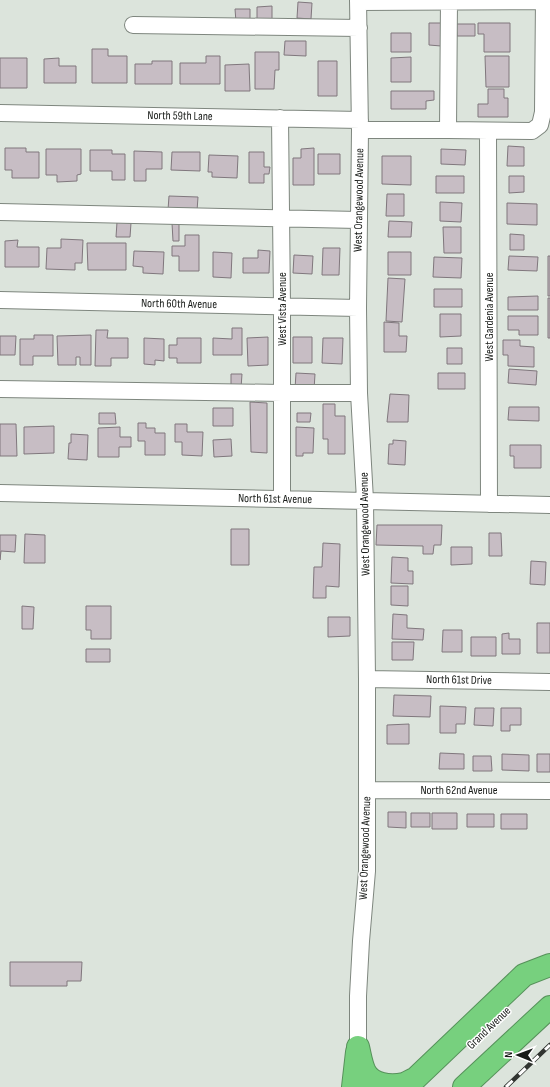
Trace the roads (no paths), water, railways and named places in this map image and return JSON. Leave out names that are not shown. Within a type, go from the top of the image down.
[{"type":"highway","points":[[358,1047],[364,1071],[368,1077],[383,1085],[392,1086],[404,1084],[415,1078],[524,975],[550,965]]},
{"type":"highway","name":"Grand Avenue","points":[[429,1086],[550,969]]},
{"type":"highway","points":[[464,1087],[550,1007]]},
{"type":"highway","points":[[353,1087],[358,1047]]},
{"type":"street","points":[[358,1],[546,1]]},
{"type":"street","name":"West Orangewood Avenue","points":[[358,1],[360,125],[358,220],[359,393],[365,500],[368,679],[367,871],[358,996],[358,1047]]},
{"type":"street","points":[[448,130],[449,1]]},
{"type":"street","name":"North 59th Lane","points":[[0,113],[280,118],[360,125],[448,130],[532,131],[540,125],[543,112],[546,1]]},
{"type":"street","points":[[133,25],[359,28]]},
{"type":"street","name":"West Vista Avenue","points":[[280,118],[282,499]]},
{"type":"street","name":"West Gardenia Avenue","points":[[488,131],[489,504]]},
{"type":"street","points":[[0,212],[358,220]]},
{"type":"street","name":"North 60th Avenue","points":[[0,300],[358,308]]},
{"type":"street","points":[[0,389],[359,393]]},
{"type":"street","name":"North 61st Avenue","points":[[0,493],[550,505]]},
{"type":"street","name":"North 61st Drive","points":[[368,679],[550,682]]},
{"type":"street","name":"North 62nd Avenue","points":[[367,790],[550,791]]},
{"type":"railway","points":[[506,1087],[550,1045]]}]
